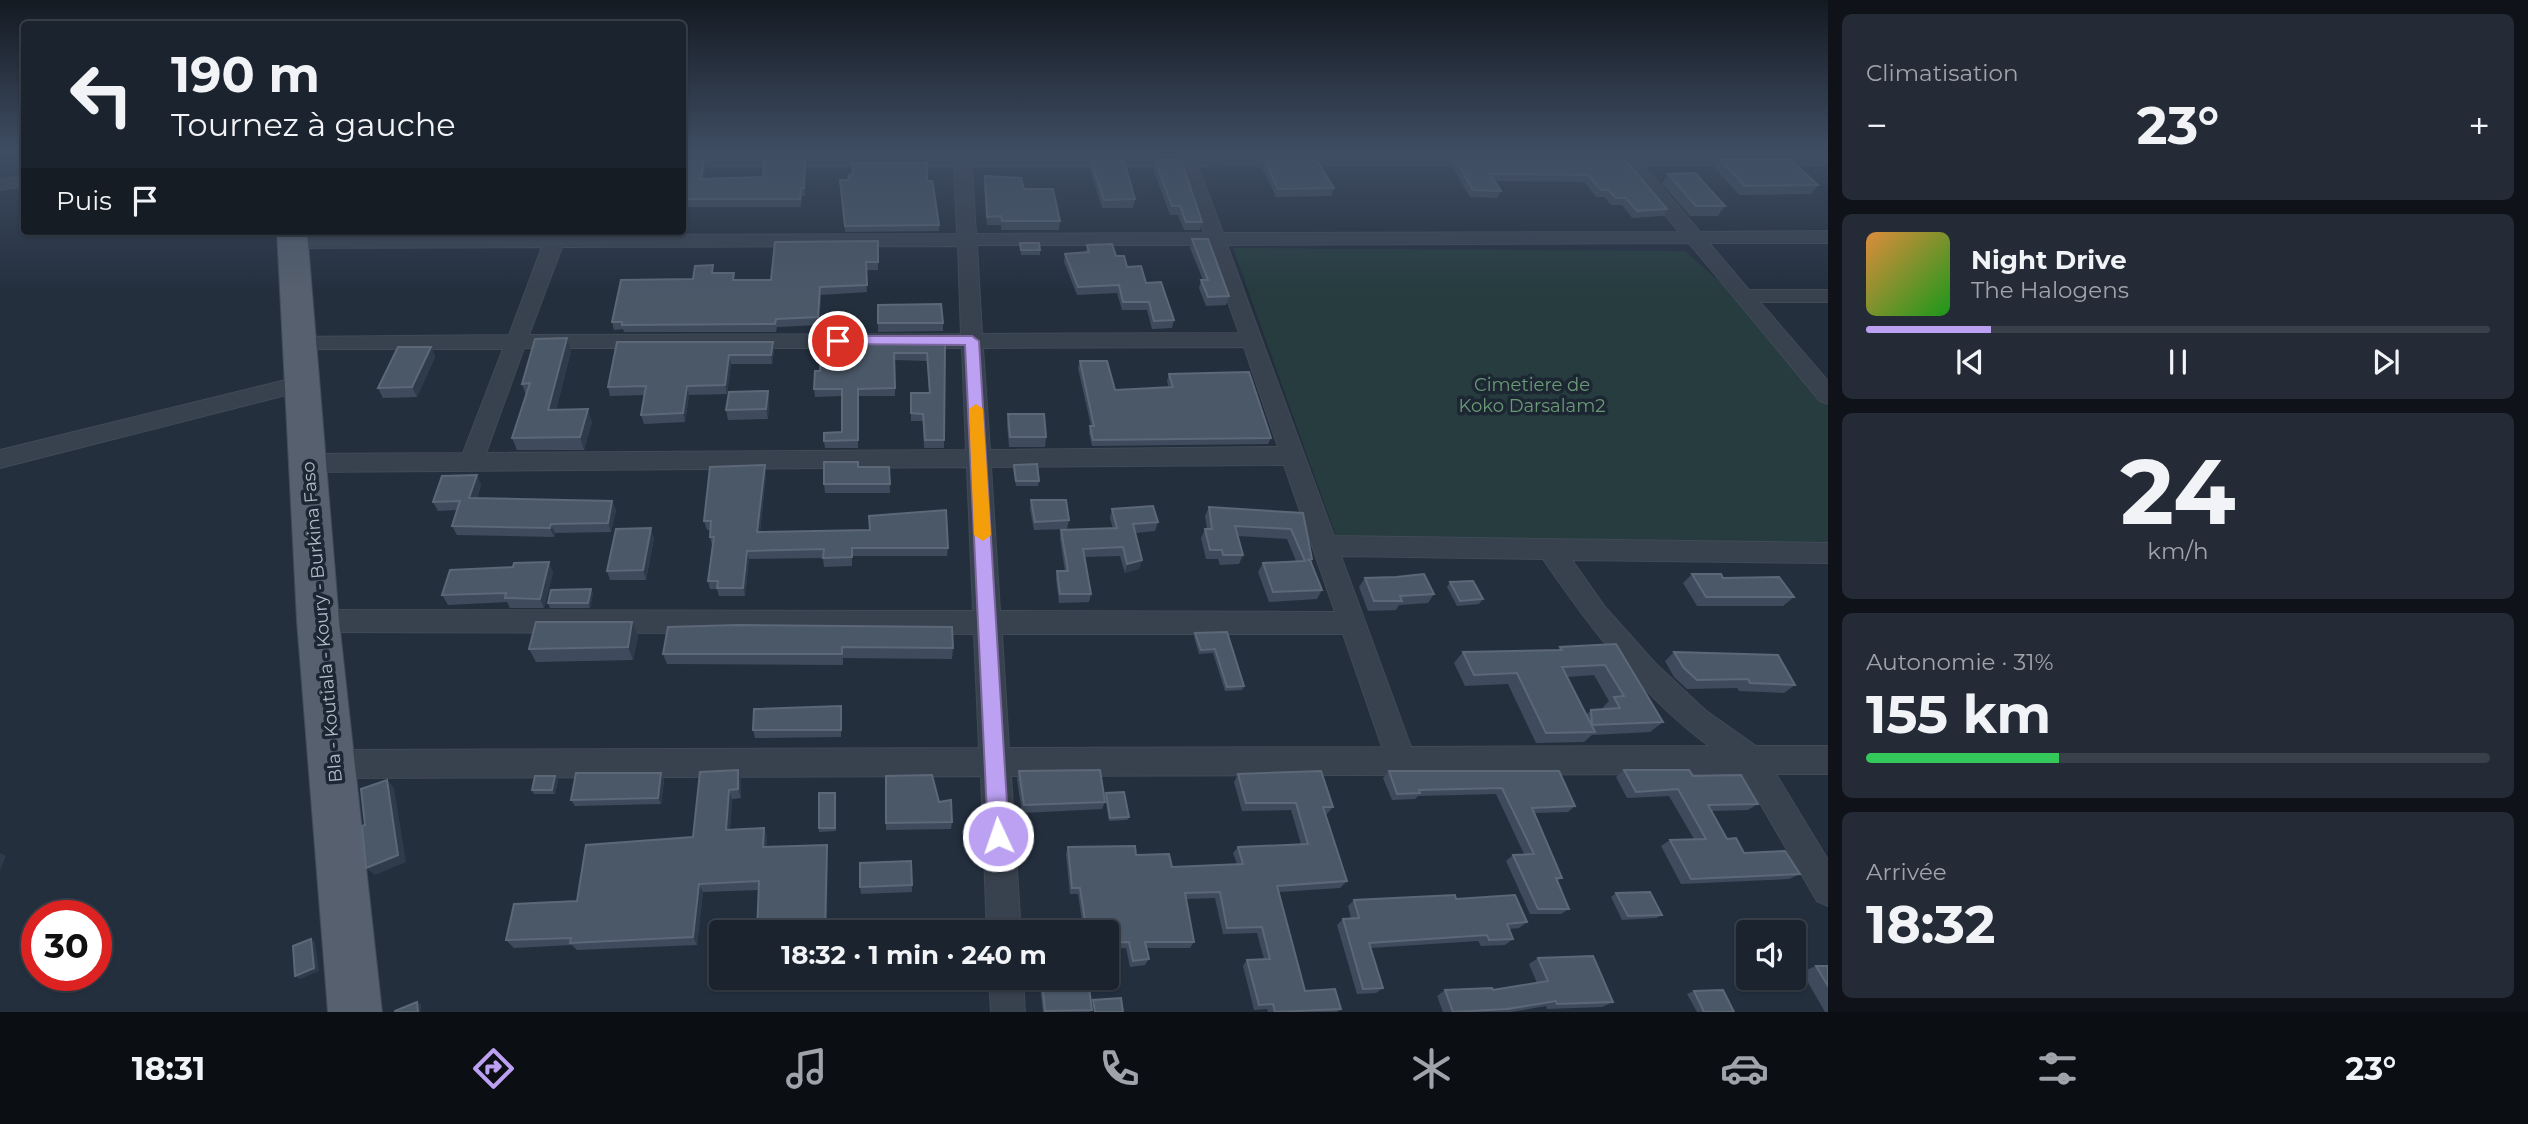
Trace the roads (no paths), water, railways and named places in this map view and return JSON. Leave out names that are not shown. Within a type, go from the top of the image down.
[{"type":"main road","name":"Bla - Koutiala - Koury - Burkina Faso","points":[[292,237],[318,621],[334,764],[355,1012]]},
{"type":"street","points":[[964,197],[1003,920]]},
{"type":"street","points":[[1201,197],[1402,762]]},
{"type":"street","points":[[1660,197],[1828,396]]},
{"type":"street","points":[[292,237],[556,236],[967,240],[1828,237]]},
{"type":"street","points":[[471,461],[556,236]]},
{"type":"street","points":[[1743,296],[1828,296]]},
{"type":"street","points":[[299,342],[1251,340]]},
{"type":"street","points":[[0,459],[302,384]]},
{"type":"street","points":[[308,463],[1293,456]]},
{"type":"street","points":[[1325,546],[1828,554]]},
{"type":"street","points":[[1550,549],[1597,615],[1645,672],[1695,719],[1752,761],[1828,890]]},
{"type":"street","points":[[318,621],[1352,623]]},
{"type":"street","points":[[334,764],[1828,760]]},
{"type":"street","points":[[1007,990],[1008,1012]]},
{"type":"park label","name":"Cimetiere de Koko Darsalam2","points":[[1532,395]]}]
